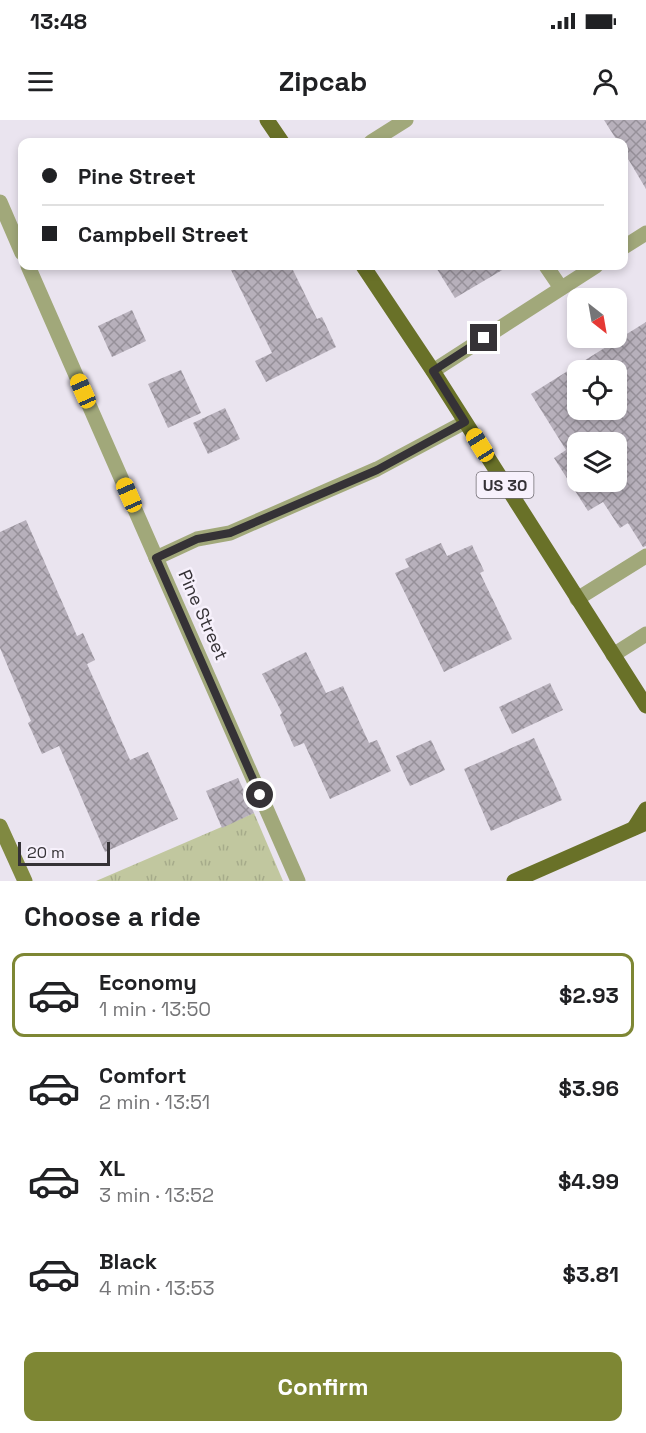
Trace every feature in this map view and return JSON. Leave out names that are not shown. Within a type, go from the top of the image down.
[{"type":"main road","points":[[267,120],[279,138]]},
{"type":"main road","name":"US 30","points":[[366,270],[433,371],[646,706]]},
{"type":"main road","points":[[515,881],[640,825],[646,809]]},
{"type":"street","points":[[377,138],[406,120]]},
{"type":"street","points":[[0,202],[18,244]]},
{"type":"street","points":[[628,244],[646,233]]},
{"type":"street","name":"Pine Street","points":[[30,270],[298,881]]},
{"type":"street","points":[[549,270],[561,288]]},
{"type":"street","points":[[433,371],[590,270]]},
{"type":"street","points":[[156,558],[197,539],[230,533],[377,470],[465,422]]},
{"type":"street","points":[[578,599],[646,556]]},
{"type":"street","points":[[613,655],[646,634]]},
{"type":"street","points":[[0,826],[25,881]]},
{"type":"green space","points":[[254,813],[283,881],[96,881]]},
{"type":"building","points":[[604,120],[646,120],[646,189],[628,159],[628,138],[615,138]]},
{"type":"building","points":[[231,270],[293,270],[317,319],[322,317],[336,347],[266,382],[255,361],[272,353]]},
{"type":"building","points":[[438,270],[502,270],[455,298]]},
{"type":"building","points":[[132,310],[146,341],[112,357],[98,326]]},
{"type":"building","points":[[646,322],[646,546],[643,547],[628,523],[620,528],[603,502],[588,511],[576,492],[627,492],[627,432],[567,432],[567,478],[554,458],[566,450],[531,394],[567,371],[567,420],[627,420],[627,360],[585,360],[604,348],[627,348],[627,334]]},
{"type":"building","points":[[181,370],[201,413],[168,428],[148,384]]},
{"type":"building","points":[[225,408],[240,439],[208,454],[193,423]]},
{"type":"building","points":[[26,520],[77,636],[83,633],[95,660],[87,664],[130,760],[148,752],[178,819],[105,852],[59,746],[42,754],[28,723],[31,721],[0,648],[0,532]]},
{"type":"building","points":[[441,543],[447,556],[472,545],[484,571],[480,573],[512,639],[444,672],[395,573],[409,567],[405,559]]},
{"type":"building","points":[[306,652],[326,693],[343,686],[369,743],[377,740],[391,771],[330,799],[304,743],[294,747],[280,715],[282,713],[262,674]]},
{"type":"building","points":[[550,683],[563,710],[512,734],[499,707]]},
{"type":"building","points":[[534,738],[562,800],[491,831],[464,769]]},
{"type":"building","points":[[431,740],[445,770],[410,786],[396,756]]},
{"type":"building","points":[[238,778],[254,813],[222,828],[206,791]]},
{"type":"route","points":[[260,795],[156,558],[197,539],[230,533],[377,470],[465,422],[433,371],[484,338]]}]
